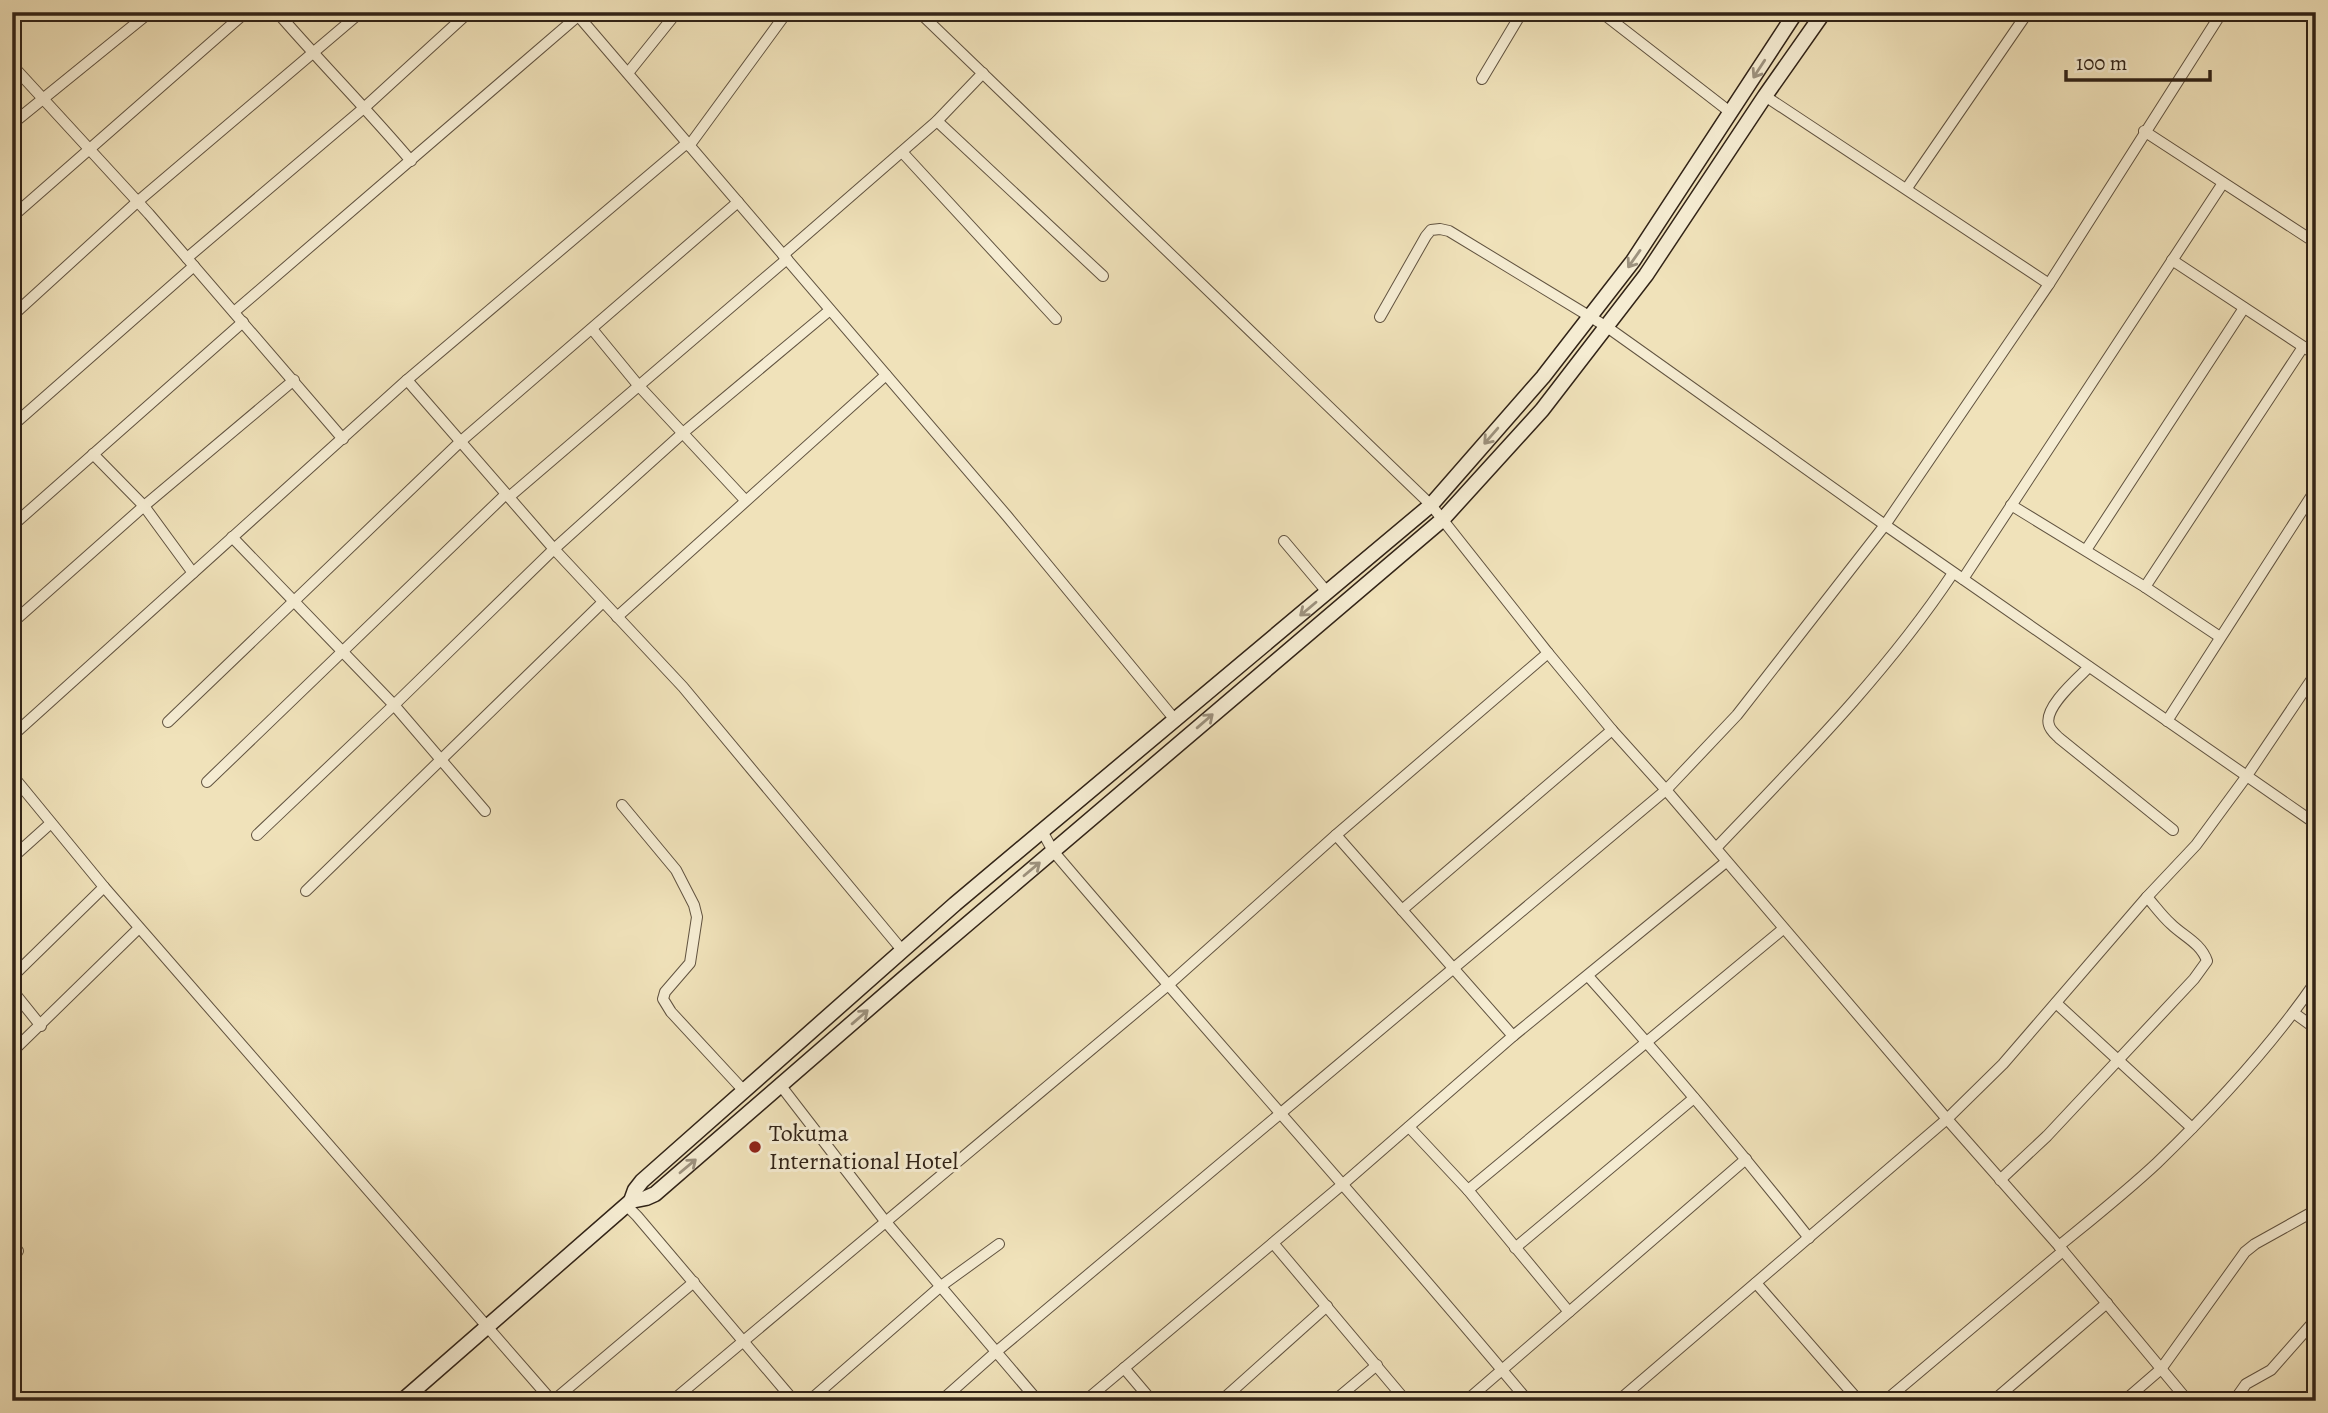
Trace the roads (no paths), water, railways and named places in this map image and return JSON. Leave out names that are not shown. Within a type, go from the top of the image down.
[{"type":"main road","points":[[402,1401],[628,1203],[642,1181],[902,950],[1431,505],[1543,377],[1633,261],[1796,12]]},
{"type":"main road","points":[[628,1203],[655,1194],[1442,520],[1542,410],[1607,327],[1646,275],[1824,12]]},
{"type":"street","points":[[12,124],[150,12]]},
{"type":"street","points":[[12,217],[246,12]]},
{"type":"street","points":[[277,12],[411,161]]},
{"type":"street","points":[[12,316],[136,202],[361,12]]},
{"type":"street","points":[[12,426],[469,12]]},
{"type":"street","points":[[628,73],[677,12]]},
{"type":"street","points":[[12,736],[407,380],[688,144],[787,12]]},
{"type":"street","points":[[919,12],[1431,505],[1612,730],[2061,1249],[2188,1401]]},
{"type":"street","points":[[1482,79],[1522,12]]},
{"type":"street","points":[[1601,12],[1730,112]]},
{"type":"street","points":[[1907,188],[2028,12]]},
{"type":"street","points":[[941,1401],[1666,790],[1737,715],[1885,525],[2049,284],[2222,12]]},
{"type":"street","points":[[234,312],[411,161],[576,14],[1007,516],[1176,721]]},
{"type":"street","points":[[12,65],[190,262],[343,439]]},
{"type":"street","points":[[207,782],[507,495],[785,257],[937,121],[983,73]]},
{"type":"street","points":[[1765,96],[2049,284]]},
{"type":"street","points":[[937,121],[1103,276]]},
{"type":"street","points":[[2144,131],[2316,243]]},
{"type":"street","points":[[902,152],[1056,319]]},
{"type":"street","points":[[1962,579],[2223,183]]},
{"type":"street","points":[[167,722],[460,442],[738,202]]},
{"type":"street","points":[[1380,317],[1426,236],[1431,230],[1449,231],[1607,327],[1953,573],[2316,824]]},
{"type":"street","points":[[2172,260],[2316,355]]},
{"type":"street","points":[[2086,550],[2244,308]]},
{"type":"street","points":[[257,835],[554,549],[684,432],[830,310]]},
{"type":"street","points":[[12,526],[243,322]]},
{"type":"street","points":[[592,329],[638,385],[745,500]]},
{"type":"street","points":[[2145,587],[2303,346]]},
{"type":"street","points":[[617,617],[886,375]]},
{"type":"street","points":[[12,623],[144,506],[294,380]]},
{"type":"street","points":[[407,380],[554,549],[683,687],[902,950]]},
{"type":"street","points":[[93,454],[144,506],[193,573]]},
{"type":"street","points":[[2167,721],[2316,489]]},
{"type":"street","points":[[2011,505],[2145,587],[2220,637]]},
{"type":"street","points":[[232,537],[394,705],[485,811]]},
{"type":"street","points":[[1284,541],[1327,592]]},
{"type":"street","points":[[1716,848],[1870,683],[1933,603],[1953,573]]},
{"type":"street","points":[[306,891],[603,603]]},
{"type":"street","points":[[673,1401],[1167,986],[1336,835],[1548,653]]},
{"type":"street","points":[[2089,667],[2054,705],[2048,715],[2049,727],[2173,830]]},
{"type":"street","points":[[1618,1401],[1947,1119],[2003,1064],[2147,897],[2196,845],[2316,673]]},
{"type":"street","points":[[1402,910],[1612,730]]},
{"type":"street","points":[[12,775],[139,928],[553,1401],[694,1282]]},
{"type":"street","points":[[622,805],[676,870],[694,905],[697,918],[690,963],[665,992],[663,999],[670,1012],[745,1092]]},
{"type":"street","points":[[12,858],[51,823]]},
{"type":"street","points":[[1042,831],[1053,851],[1167,986],[1282,1113],[1528,1401]]},
{"type":"street","points":[[1336,835],[1513,1036]]},
{"type":"street","points":[[1085,1401],[1343,1184],[1513,1036],[1726,862]]},
{"type":"street","points":[[12,977],[104,887]]},
{"type":"street","points":[[2000,1180],[2047,1136],[2194,979],[2207,961],[2195,943],[2171,924],[2147,897]]},
{"type":"street","points":[[12,1052],[139,928]]},
{"type":"street","points":[[1468,1190],[1783,929]]},
{"type":"street","points":[[1588,975],[1695,1098],[1809,1238]]},
{"type":"street","points":[[1885,1401],[1898,1397],[2156,1164],[2235,1085],[2294,1013],[2316,981]]},
{"type":"street","points":[[12,990],[41,1026]]},
{"type":"street","points":[[2056,1003],[2116,1061],[2192,1128]]},
{"type":"street","points":[[2294,1013],[2316,1029]]},
{"type":"street","points":[[781,1086],[885,1221],[1038,1401]]},
{"type":"street","points":[[1515,1248],[1695,1098]]},
{"type":"street","points":[[1409,1127],[1468,1190],[1569,1312]]},
{"type":"street","points":[[1466,1401],[1746,1159]]},
{"type":"street","points":[[628,1203],[794,1401]]},
{"type":"street","points":[[2124,1401],[2161,1369],[2245,1252],[2316,1210]]},
{"type":"street","points":[[1273,1243],[1406,1401]]},
{"type":"street","points":[[809,1401],[941,1286],[999,1244]]},
{"type":"street","points":[[12,1245],[18,1251],[12,1256]]},
{"type":"street","points":[[1756,1283],[1859,1401]]},
{"type":"street","points":[[1993,1401],[2106,1303]]},
{"type":"street","points":[[1221,1401],[1327,1306]]},
{"type":"street","points":[[2234,1401],[2246,1384],[2271,1370],[2316,1319]]},
{"type":"street","points":[[1334,1401],[1377,1365]]},
{"type":"street","points":[[1124,1368],[1152,1401]]},
{"type":"place","name":"Tokuma International Hotel","points":[[755,1147]]}]
